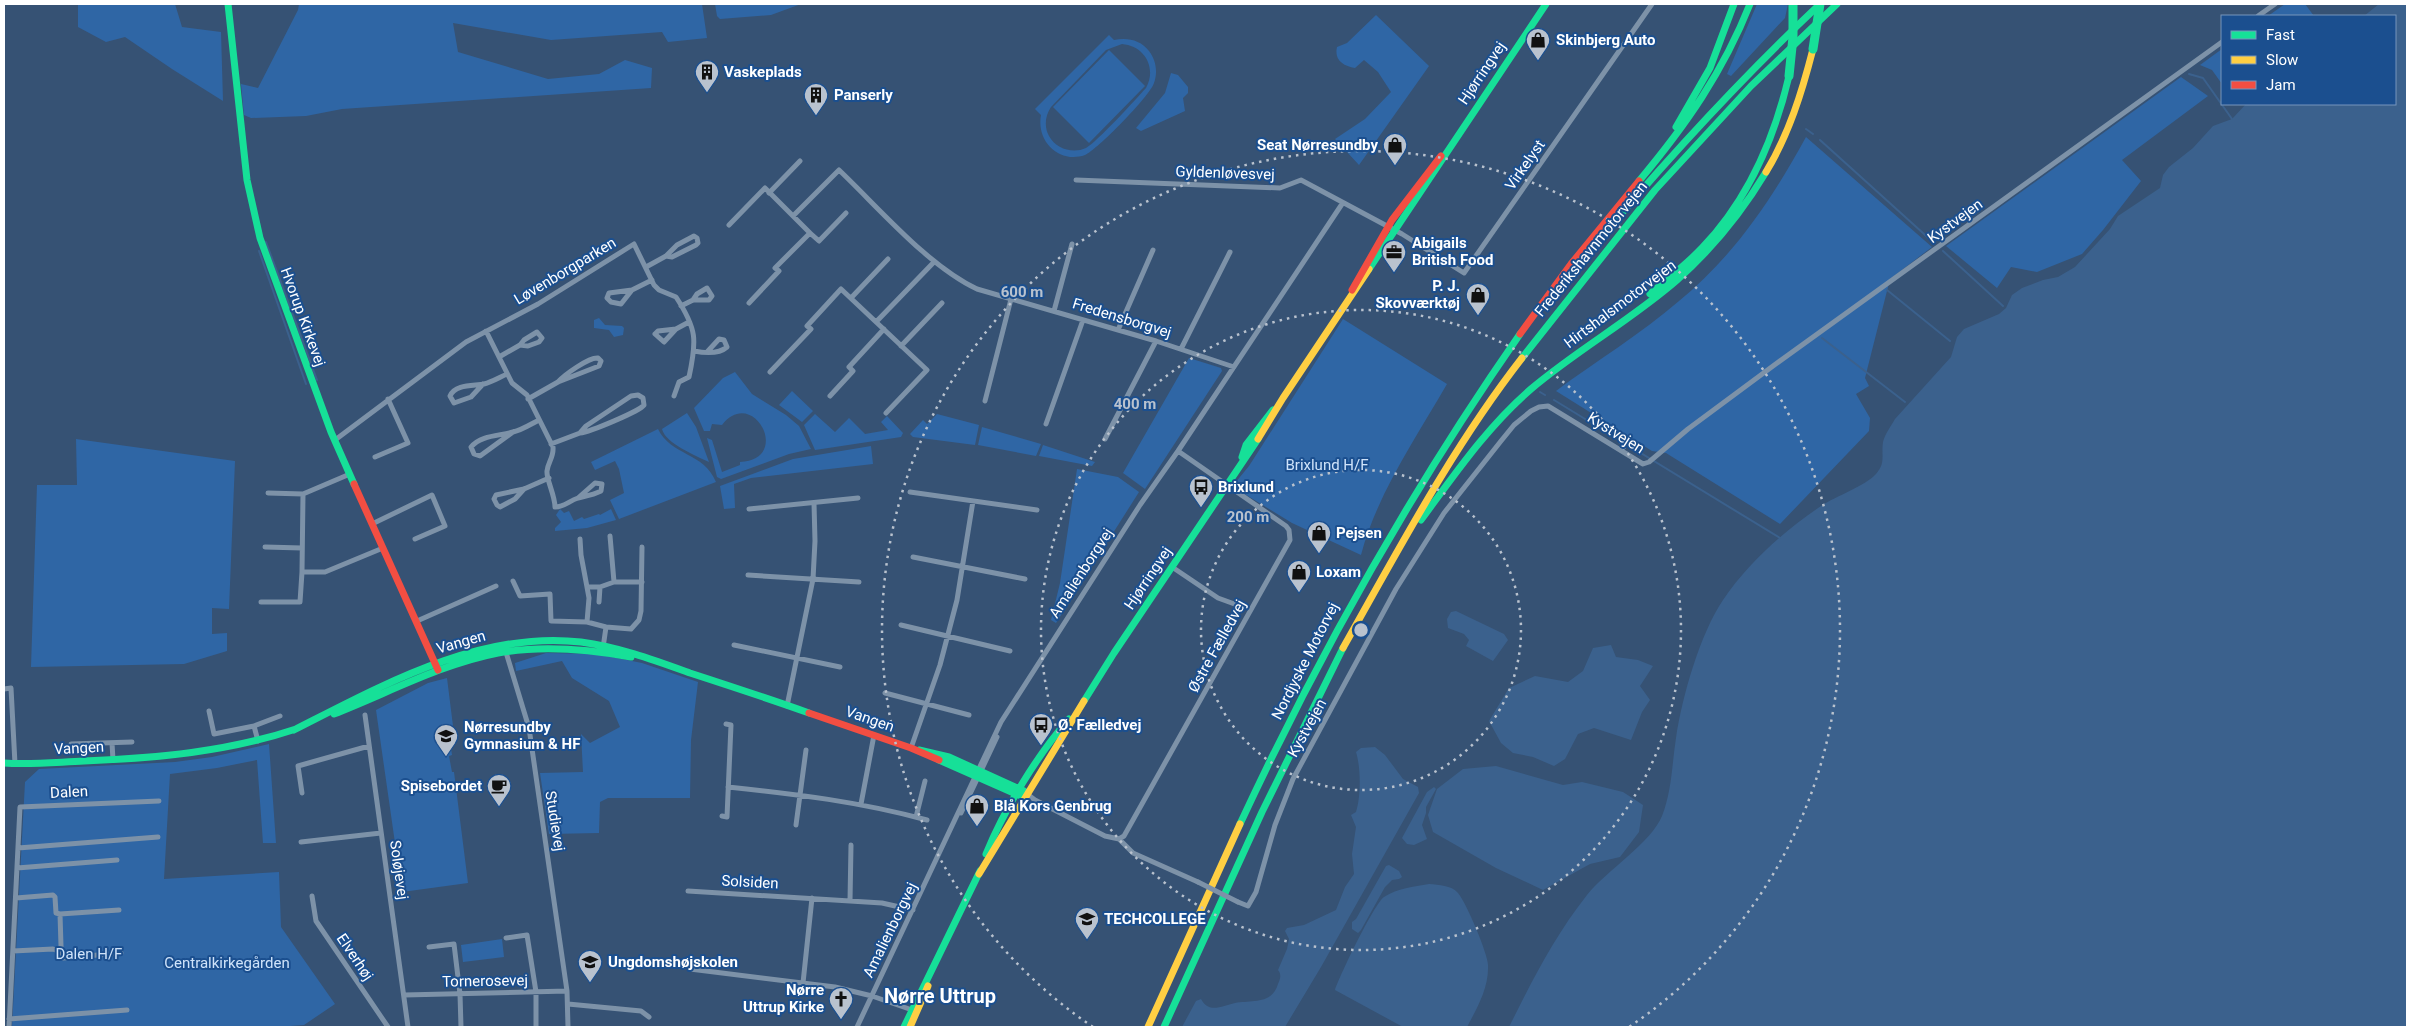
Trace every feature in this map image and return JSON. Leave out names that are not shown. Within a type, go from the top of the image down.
[{"type":"main road","name":"Hvorup Kirkevej","points":[[228,4],[247,180],[260,238],[334,440],[437,667]]},
{"type":"main road","name":"Hjørringvej","points":[[1536,16],[1542,4]]},
{"type":"main road","name":"Hjørringvej","points":[[910,1027],[931,974],[978,874],[996,830],[1022,794],[1052,739],[1078,709],[1172,567],[1241,462],[1246,445],[1283,398],[1342,309],[1393,229],[1422,179],[1451,144],[1536,16],[1546,4]]},
{"type":"main road","points":[[1525,328],[1571,263],[1672,133],[1696,97],[1714,63],[1734,4]]},
{"type":"main road","points":[[1571,263],[1696,109],[1737,39],[1750,4]]},
{"type":"main road","points":[[1584,348],[1643,300],[1700,249],[1742,197],[1766,154],[1781,109],[1789,76],[1793,37],[1793,4]]},
{"type":"main road","name":"Hirtshalsmotorvejen","points":[[1405,540],[1482,438],[1528,392],[1691,268],[1746,206],[1781,148],[1808,74],[1814,49],[1820,4]]},
{"type":"main road","name":"Frederikshavnmotorvejen","points":[[1525,328],[1661,166],[1742,79],[1820,4]]},
{"type":"main road","name":"Frederikshavnmotorvejen","points":[[1405,540],[1428,496],[1489,401],[1628,222],[1751,86],[1836,4]]},
{"type":"main road","name":"Nordjyske Motorvej","points":[[1148,1027],[1282,736],[1368,569],[1438,456],[1525,328]]},
{"type":"main road","name":"Nordjyske Motorvej","points":[[1164,1027],[1262,812],[1315,703],[1383,575],[1405,540]]},
{"type":"main road","name":"Vangen","points":[[8,764],[113,760],[204,753],[258,741],[294,730],[437,667],[479,657],[505,648],[560,640],[603,648],[648,660],[911,748],[949,757],[978,774],[1022,794]]},
{"type":"main road","points":[[1168,1027],[1208,931]]},
{"type":"main road","points":[[1144,1027],[1166,989]]},
{"type":"main road","name":"Hjørringvej","points":[[904,1027],[915,1011]]},
{"type":"street","name":"Virkelyst","points":[[1393,229],[1464,273],[1652,4]]},
{"type":"street","points":[[2259,15],[2275,4]]},
{"type":"street","name":"Kystvejen","points":[[1119,839],[1133,853],[1248,906],[1256,892],[1275,825],[1293,779],[1377,623],[1444,513],[1514,425],[1538,407],[1548,406],[1643,464],[1651,461],[1688,430],[1772,366],[2221,43]]},
{"type":"street","points":[[769,193],[800,161]]},
{"type":"street","name":"Fredensborgvej","points":[[793,216],[839,170],[934,262],[958,280],[977,289],[1156,341],[1234,366]]},
{"type":"street","name":"Gyldenløvesvej","points":[[1076,180],[1280,188],[1300,180],[1342,204],[1393,229]]},
{"type":"street","points":[[729,225],[764,188],[819,241],[846,212]]},
{"type":"street","name":"Amalienborgvej","points":[[857,1027],[1008,711],[1140,505],[1178,452],[1342,204]]},
{"type":"street","points":[[749,303],[779,271],[775,268],[810,233]]},
{"type":"street","points":[[646,267],[666,256],[677,245],[692,237],[697,238],[698,243],[696,245],[672,257],[666,256]]},
{"type":"street","name":"Løvenborgparken","points":[[334,440],[466,342],[538,304],[634,244],[657,288],[676,297],[695,335],[689,377],[679,382],[674,396]]},
{"type":"street","points":[[1054,311],[1072,244]]},
{"type":"street","points":[[1118,330],[1153,250]]},
{"type":"street","points":[[1181,349],[1230,252]]},
{"type":"street","points":[[851,298],[888,259]]},
{"type":"street","points":[[876,322],[934,262]]},
{"type":"street","points":[[632,290],[620,304],[612,302],[607,298],[609,293],[632,290],[652,280]]},
{"type":"street","points":[[770,372],[811,329],[807,326],[841,289],[927,370],[886,413]]},
{"type":"street","points":[[985,401],[1011,299]]},
{"type":"street","points":[[681,306],[694,300]]},
{"type":"street","points":[[901,346],[942,303]]},
{"type":"street","points":[[1046,424],[1083,320]]},
{"type":"street","points":[[676,329],[689,322]]},
{"type":"street","points":[[830,396],[853,371],[849,367],[884,329]]},
{"type":"street","points":[[486,331],[512,384],[523,390],[551,444],[554,452],[547,470],[555,507],[561,507],[578,498]]},
{"type":"street","points":[[1105,439],[1156,341]]},
{"type":"street","points":[[499,357],[520,345]]},
{"type":"street","points":[[694,352],[708,351]]},
{"type":"street","points":[[528,398],[558,382],[599,366],[601,361],[598,358],[592,358],[564,375],[558,382]]},
{"type":"street","points":[[483,384],[471,398],[457,404],[454,403],[450,394],[453,392],[468,386],[483,384],[507,374]]},
{"type":"street","points":[[551,444],[580,433],[596,430],[618,417],[640,409],[644,405],[643,398],[638,395],[631,396],[586,426],[580,433]]},
{"type":"street","points":[[376,457],[408,443],[388,399]]},
{"type":"street","points":[[513,432],[493,449],[480,456],[474,454],[472,447],[474,444],[491,436],[513,432],[539,420]]},
{"type":"street","points":[[1178,452],[1226,485]]},
{"type":"street","points":[[268,493],[303,494],[350,474]]},
{"type":"street","points":[[524,489],[515,499],[500,507],[494,499],[496,495],[524,489],[549,478]]},
{"type":"street","name":"Østre Fælledvej","points":[[1119,839],[1127,831],[1290,540],[1289,530],[1286,526],[1226,485]]},
{"type":"street","points":[[910,492],[1037,510]]},
{"type":"street","points":[[261,602],[300,602],[303,494]]},
{"type":"street","points":[[372,524],[432,495],[445,526],[415,539]]},
{"type":"street","points":[[749,509],[858,498]]},
{"type":"street","points":[[911,748],[948,636],[964,567],[973,501]]},
{"type":"street","points":[[787,706],[813,579],[814,503]]},
{"type":"street","points":[[610,536],[614,582]]},
{"type":"street","points":[[580,539],[589,598],[588,622]]},
{"type":"street","points":[[513,581],[520,596],[550,594],[551,621],[588,622],[606,627],[631,629],[636,625],[641,611],[642,546]]},
{"type":"street","points":[[265,547],[302,548]]},
{"type":"street","points":[[302,572],[325,572],[383,548]]},
{"type":"street","points":[[913,557],[1026,579]]},
{"type":"street","points":[[1172,567],[1218,598],[1240,606]]},
{"type":"street","points":[[748,575],[859,582]]},
{"type":"street","points":[[587,587],[600,587],[614,582],[642,582]]},
{"type":"street","points":[[417,621],[496,586]]},
{"type":"street","points":[[599,602],[600,587]]},
{"type":"street","points":[[901,625],[1010,651]]},
{"type":"street","points":[[603,648],[606,627]]},
{"type":"street","points":[[734,645],[840,667]]},
{"type":"street","name":"Studievej","points":[[505,648],[529,728],[567,991],[568,1027]]},
{"type":"street","points":[[4,689],[11,688],[8,764]]},
{"type":"street","points":[[885,693],[969,715]]},
{"type":"street","points":[[210,711],[214,734],[254,726],[280,716]]},
{"type":"street","name":"Soløjevej","points":[[365,715],[408,1027]]},
{"type":"street","points":[[722,816],[727,817],[731,725],[726,724]]},
{"type":"street","points":[[254,726],[258,741]]},
{"type":"street","points":[[861,804],[874,735]]},
{"type":"street","points":[[71,744],[132,742]]},
{"type":"street","points":[[112,743],[113,760]]},
{"type":"street","points":[[302,793],[298,766],[370,746]]},
{"type":"street","points":[[796,825],[806,750]]},
{"type":"street","points":[[916,817],[925,782]]},
{"type":"street","points":[[728,787],[800,794],[861,804],[927,820]]},
{"type":"street","points":[[1022,794],[1104,836],[1119,839]]},
{"type":"street","name":"Dalen","points":[[9,1027],[20,807],[160,800]]},
{"type":"street","points":[[301,842],[381,833]]},
{"type":"street","points":[[18,848],[158,837]]},
{"type":"street","points":[[850,901],[851,845]]},
{"type":"street","points":[[17,868],[117,860]]},
{"type":"street","name":"Solsiden","points":[[688,891],[896,904],[913,910]]},
{"type":"street","points":[[16,898],[53,895],[55,897],[56,913],[60,914],[119,910]]},
{"type":"street","name":"Elverhøj","points":[[312,896],[316,921],[388,1027]]},
{"type":"street","points":[[803,982],[812,898]]},
{"type":"street","points":[[58,951],[61,946],[60,914]]},
{"type":"street","points":[[506,938],[527,935],[536,992],[536,1027]]},
{"type":"street","points":[[430,947],[454,944],[460,994],[461,1027]]},
{"type":"street","points":[[13,951],[53,949],[58,951],[63,958],[121,954]]},
{"type":"street","points":[[690,969],[803,982],[872,996]]},
{"type":"street","name":"Tornerosevej","points":[[404,995],[567,991]]},
{"type":"street","name":"Amalienborgvej","points":[[872,996],[915,1011]]},
{"type":"street","points":[[568,1004],[640,1011],[649,1018]]},
{"type":"street","points":[[9,1019],[127,1010]]},
{"type":"green space","points":[[78,4],[175,4],[182,27],[221,32],[223,101],[125,37],[106,42],[78,27]]},
{"type":"green space","points":[[299,4],[702,4],[707,38],[668,42],[662,32],[551,40],[453,23],[458,52],[548,79],[599,74],[625,60],[652,68],[651,88],[342,109],[306,116],[251,118],[244,115],[241,84],[258,88],[298,10]]},
{"type":"green space","points":[[715,4],[801,4],[771,15],[720,19],[717,16]]},
{"type":"green space","points":[[1757,4],[1788,4],[1785,18],[1731,76],[1727,74]]},
{"type":"green space","points":[[2285,4],[2305,4],[2313,15],[2269,15]]},
{"type":"green space","points":[[1376,15],[1429,66],[1359,165],[1335,139],[1365,119],[1391,92],[1378,72],[1364,60],[1355,68],[1351,67],[1340,62],[1336,52],[1337,47],[1347,43]]},
{"type":"green space","points":[[1109,35],[1114,40],[1129,39],[1142,44],[1153,58],[1156,66],[1156,75],[1150,90],[1134,110],[1111,133],[1085,155],[1066,156],[1051,148],[1042,133],[1040,125],[1041,115],[1035,109]],"holes":[[[1122,44],[1137,49],[1147,59],[1150,73],[1146,88],[1092,144],[1081,150],[1070,150],[1060,147],[1047,133],[1047,114],[1051,107],[1106,50]]]},
{"type":"green space","points":[[1109,50],[1145,86],[1089,143],[1053,107]]},
{"type":"green space","points":[[2221,50],[2221,83],[2212,70],[2200,65]]},
{"type":"green space","points":[[1171,73],[1178,75],[1188,87],[1188,93],[1183,98],[1185,111],[1141,131],[1136,128],[1165,93]]},
{"type":"green space","points":[[2181,77],[2208,96],[2122,160],[2141,181],[2082,254],[2037,272],[2011,267],[1997,288],[1946,246]]},
{"type":"green space","points":[[1806,137],[1932,247],[1890,279],[1865,378],[1869,386],[1856,394],[1870,418],[1869,431],[1780,524],[1666,453],[1652,451],[1556,391],[1634,336],[1699,284],[1734,246],[1750,225],[1780,182]]},
{"type":"green space","points":[[599,318],[605,325],[622,326],[624,328],[623,335],[614,337],[609,330],[594,328],[594,320]]},
{"type":"green space","name":"Brixlund H/F","points":[[1343,319],[1447,384],[1387,488],[1368,532],[1361,555],[1292,523],[1238,490],[1235,483],[1249,466]]},
{"type":"green space","points":[[1189,358],[1221,368],[1222,371],[1145,489],[1123,473]]},
{"type":"green space","points":[[735,372],[752,394],[786,415],[799,426],[811,449],[789,454],[721,479],[717,477],[707,438],[712,440],[722,472],[740,465],[740,462],[756,458],[764,450],[766,439],[762,428],[755,419],[745,414],[734,415],[722,425],[712,424],[710,431],[704,431],[694,408],[723,378]]},
{"type":"green space","points":[[792,391],[813,411],[802,422],[779,405]]},
{"type":"green space","points":[[687,413],[696,427],[709,462],[689,453],[664,434],[662,429]]},
{"type":"green space","points":[[815,414],[835,432],[849,418],[865,434],[888,430],[881,422],[887,416],[903,433],[901,437],[815,450],[804,425]]},
{"type":"green space","points":[[937,414],[979,425],[975,445],[913,437],[910,434],[923,420],[927,424]]},
{"type":"green space","points":[[982,427],[1041,444],[1036,456],[978,445]]},
{"type":"green space","points":[[658,429],[671,444],[704,465],[711,472],[716,482],[619,519],[610,500],[624,493],[619,469],[615,461],[595,470],[591,462]]},
{"type":"green space","points":[[76,439],[235,461],[229,609],[212,608],[212,634],[227,633],[227,651],[184,664],[31,667],[37,485],[77,485]]},
{"type":"green space","points":[[1043,445],[1095,462],[1092,466],[1039,456]]},
{"type":"green space","points":[[871,446],[873,464],[751,478],[734,484],[735,508],[724,509],[720,486],[793,459]]},
{"type":"green space","points":[[1077,469],[1118,477],[1139,492],[1056,623],[1051,620],[1060,583]]},
{"type":"green space","points":[[560,509],[564,513],[569,511],[574,521],[582,517],[584,519],[600,515],[611,509],[616,520],[587,528],[555,531],[555,528],[561,522],[556,515]]},
{"type":"green space","points":[[546,653],[597,654],[642,663],[698,682],[691,740],[690,798],[608,798],[600,802],[599,833],[549,834],[540,773],[583,772],[581,734],[590,743],[620,727],[609,701],[572,678],[562,661],[516,671],[515,663]]},
{"type":"green space","points":[[447,678],[455,742],[450,742],[452,755],[449,756],[452,772],[454,772],[468,883],[402,892],[376,710],[428,683]]},
{"type":"green space","points":[[269,744],[276,843],[263,843],[257,760],[217,768],[170,774],[164,879],[279,872],[281,927],[335,1004],[304,1025],[276,1027],[12,1027],[25,782],[39,769],[175,762],[212,757]]},
{"type":"green space","points":[[502,939],[504,957],[463,962],[461,945]]},
{"type":"shaded area","points":[[2379,4],[2407,4],[2407,1027],[1509,1027],[1545,959],[1575,911],[1587,895],[1639,846],[1662,816],[1670,787],[1679,722],[1687,685],[1707,630],[1733,586],[1780,537],[1827,502],[1865,483],[1876,474],[1881,466],[1883,442],[1890,427],[1951,357],[1957,337],[1964,329],[1999,314],[2006,308],[2012,295],[2022,288],[2043,280],[2058,277],[2075,267],[2110,229],[2118,216],[2160,188],[2163,175],[2169,167],[2193,148],[2213,126],[2232,119],[2245,105],[2396,105],[2396,15],[2365,15]]},
{"type":"shaded area","points":[[1456,611],[1504,634],[1508,640],[1493,661],[1466,646],[1469,640],[1464,634],[1448,628],[1447,619],[1451,612]]},
{"type":"shaded area","points":[[1611,645],[1616,657],[1638,660],[1653,666],[1640,686],[1650,700],[1642,712],[1631,740],[1594,728],[1578,734],[1565,759],[1554,766],[1533,757],[1513,753],[1501,743],[1489,721],[1509,688],[1535,676],[1568,682],[1583,671],[1593,648]]},
{"type":"shaded area","points":[[1375,747],[1385,755],[1403,779],[1418,787],[1419,793],[1285,1027],[1182,1027],[1196,1001],[1201,999],[1204,1004],[1216,1008],[1235,1003],[1260,1000],[1271,995],[1275,991],[1279,980],[1278,970],[1287,949],[1289,939],[1285,931],[1287,928],[1304,925],[1336,910],[1345,887],[1354,874],[1352,854],[1356,827],[1351,815],[1356,812],[1360,782],[1356,752],[1361,748]]},
{"type":"shaded area","points":[[1496,766],[1563,785],[1582,782],[1623,792],[1643,805],[1639,832],[1620,857],[1590,864],[1543,890],[1496,868],[1433,832],[1428,815],[1437,789],[1463,769]]},
{"type":"shaded area","points":[[1434,787],[1436,789],[1426,807],[1422,825],[1427,839],[1414,845],[1407,844],[1402,838],[1427,792]]},
{"type":"shaded area","points":[[1389,865],[1399,871],[1402,877],[1392,880],[1385,887],[1358,933],[1352,929],[1352,922],[1356,919],[1386,866]]},
{"type":"shaded area","points":[[1429,884],[1448,887],[1455,890],[1462,898],[1481,940],[1487,959],[1487,982],[1467,1027],[1403,1027],[1335,990],[1365,926],[1379,902],[1389,894],[1400,890]]},
{"type":"waterway","points":[[2189,74],[2203,78],[2221,103]]},
{"type":"waterway","points":[[2222,105],[2232,119]]},
{"type":"waterway","points":[[1806,129],[1813,134]]},
{"type":"waterway","points":[[1820,140],[1934,243]]},
{"type":"waterway","points":[[266,242],[317,380]]},
{"type":"waterway","points":[[259,251],[306,384]]},
{"type":"waterway","points":[[1943,251],[2003,306]]},
{"type":"waterway","points":[[1887,290],[1950,341]]},
{"type":"waterway","points":[[1822,338],[1905,402]]},
{"type":"waterway","points":[[1540,392],[1545,395]]},
{"type":"waterway","points":[[1554,400],[1780,538]]},
{"type":"traffic: fast","points":[[228,4],[247,180],[260,238],[331,432],[354,484]]},
{"type":"traffic: fast","points":[[1369,269],[1546,4]]},
{"type":"traffic: fast","points":[[1676,127],[1710,68],[1734,4]]},
{"type":"traffic: fast","points":[[1639,181],[1702,97],[1728,52],[1750,4]]},
{"type":"traffic: fast","points":[[1789,76],[1793,37],[1793,4]]},
{"type":"traffic: fast","points":[[1568,277],[1690,136],[1820,4]]},
{"type":"traffic: fast","points":[[1813,49],[1820,4]]},
{"type":"traffic: fast","points":[[1522,358],[1655,190],[1751,86],[1837,4]]},
{"type":"traffic: fast","points":[[1650,294],[1696,254],[1733,210],[1746,189],[1767,146],[1776,123],[1789,76]]},
{"type":"traffic: fast","points":[[1421,520],[1459,468],[1500,419],[1531,389],[1677,280],[1726,229],[1766,172]]},
{"type":"traffic: fast","points":[[1240,824],[1335,634],[1405,512],[1480,393],[1520,334]]},
{"type":"traffic: fast","points":[[1242,457],[1246,445],[1273,410]]},
{"type":"traffic: fast","points":[[1084,701],[1114,653],[1258,439]]},
{"type":"traffic: fast","points":[[294,730],[361,696],[432,665],[506,644],[543,641],[581,642],[623,651],[809,713]]},
{"type":"traffic: fast","points":[[1164,1027],[1262,812],[1343,648]]},
{"type":"traffic: fast","points":[[334,714],[456,664],[498,653],[531,649],[565,649],[631,657]]},
{"type":"traffic: fast","points":[[986,854],[1002,819],[1033,766],[1069,719]]},
{"type":"traffic: fast","points":[[4,763],[24,764],[165,756],[244,743],[296,729]]},
{"type":"traffic: fast","points":[[919,750],[949,757],[1024,791]]},
{"type":"traffic: fast","points":[[939,760],[1025,798]]},
{"type":"traffic: fast","points":[[904,1027],[980,871]]},
{"type":"traffic: slow","points":[[1766,172],[1794,112],[1813,49]]},
{"type":"traffic: slow","points":[[1258,439],[1369,269]]},
{"type":"traffic: slow","points":[[1343,648],[1449,463],[1472,427],[1522,358]]},
{"type":"traffic: slow","points":[[979,874],[1084,701]]},
{"type":"traffic: slow","points":[[1148,1027],[1240,824]]},
{"type":"traffic: slow","points":[[910,1027],[928,986]]},
{"type":"traffic: jam","points":[[1352,290],[1392,220],[1441,156]]},
{"type":"traffic: jam","points":[[1520,334],[1571,264],[1639,181]]},
{"type":"traffic: jam","points":[[354,484],[438,670]]},
{"type":"traffic: jam","points":[[809,713],[911,748],[939,760]]},
{"type":"place","name":"Skinbjerg Auto","points":[[1538,61]]},
{"type":"place","name":"Vaskeplads","points":[[707,93]]},
{"type":"place","name":"Panserly","points":[[816,116]]},
{"type":"place","name":"Seat Nørresundby","points":[[1395,166]]},
{"type":"place","name":"Abigails British Food","points":[[1394,273]]},
{"type":"place","name":"P. J. Skovværktøj","points":[[1478,316]]},
{"type":"place","name":"Brixlund","points":[[1201,508]]},
{"type":"place","name":"Pejsen","points":[[1319,554]]},
{"type":"place","name":"Loxam","points":[[1299,593]]},
{"type":"place","name":"Ø. Fælledvej","points":[[1041,746]]},
{"type":"place","name":"Nørresundby Gymnasium & HF","points":[[446,757]]},
{"type":"place","name":"Spisebordet","points":[[499,807]]},
{"type":"place","name":"Blå Kors Genbrug","points":[[977,827]]},
{"type":"place","name":"TECHCOLLEGE","points":[[1087,940]]},
{"type":"place","name":"Ungdomshøjskolen","points":[[590,983]]},
{"type":"place","name":"Nørre Uttrup Kirke","points":[[841,1020]]},
{"type":"district","name":"Nørre Uttrup","points":[[940,996]]},
{"type":"park label","name":"Dalen H/F","points":[[89,954]]},
{"type":"park label","name":"Centralkirkegården","points":[[227,963]]}]
